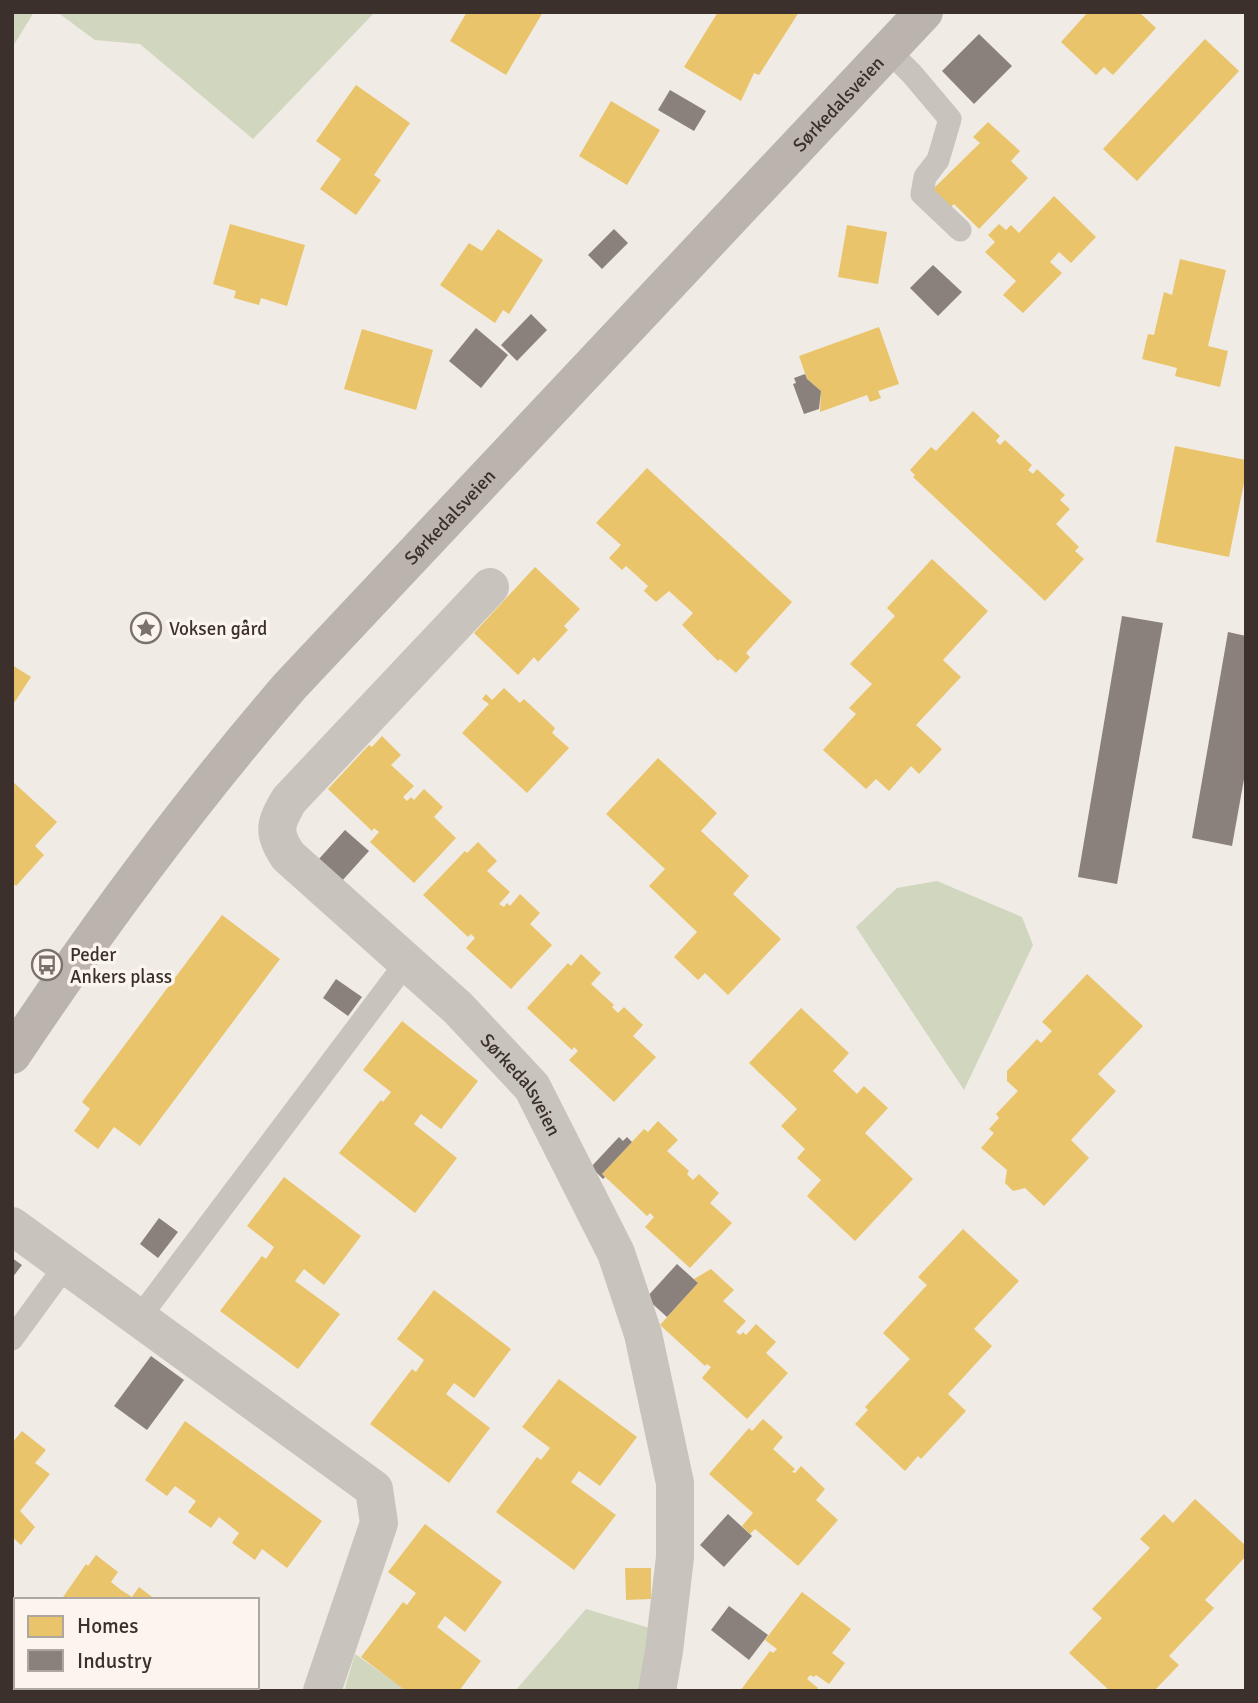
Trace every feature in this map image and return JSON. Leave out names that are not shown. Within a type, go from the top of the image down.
[{"type":"main road","name":"Sørkedalsveien","points":[[12,1055],[131,883],[207,785],[282,695],[924,12]]},
{"type":"street","name":"Sørkedalsveien","points":[[490,587],[289,800],[278,819],[277,841],[288,856],[458,1008],[532,1087],[616,1252],[643,1334],[675,1483],[675,1557],[657,1691]]},
{"type":"street","points":[[12,1226],[374,1489],[379,1522],[322,1691]]},
{"type":"lane","points":[[889,51],[950,119],[938,160],[925,177],[922,194],[960,230]]},
{"type":"lane","points":[[139,1318],[406,963]]},
{"type":"lane","points":[[12,1339],[66,1265]]},
{"type":"green space","points":[[12,12],[34,12],[12,48]]},
{"type":"green space","points":[[57,12],[375,12],[253,139],[140,44],[95,40]]},
{"type":"green space","points":[[937,881],[1022,917],[1033,945],[964,1090],[856,927],[897,888]]},
{"type":"green space","points":[[586,1609],[653,1629],[639,1691],[515,1691]]},
{"type":"green space","points":[[355,1654],[407,1691],[344,1691]]},
{"type":"building: Homes","points":[[467,12],[543,12],[506,75],[450,41]]},
{"type":"building: Homes","points":[[718,12],[799,12],[759,75],[754,73],[741,101],[684,67]]},
{"type":"building: Homes","points":[[1088,12],[1139,12],[1156,28],[1113,75],[1104,67],[1096,75],[1061,42]]},
{"type":"building: Homes","points":[[1205,39],[1239,71],[1137,181],[1103,149]]},
{"type":"building: Homes","points":[[356,85],[410,123],[374,175],[381,180],[356,215],[320,189],[341,159],[316,141]]},
{"type":"building: Homes","points":[[611,101],[660,130],[627,185],[579,156]]},
{"type":"building: Homes","points":[[988,122],[1020,151],[1011,161],[1028,178],[979,229],[954,204],[947,211],[929,193],[980,143],[973,137]]},
{"type":"building: Homes","points":[[1054,196],[1096,237],[1071,263],[1059,252],[1050,262],[1062,273],[1023,313],[1003,295],[1016,281],[985,252],[995,242],[988,235],[999,224],[1006,230],[1011,225],[1019,233]]},
{"type":"building: Homes","points":[[230,224],[305,245],[287,306],[261,298],[259,305],[234,298],[236,291],[213,284]]},
{"type":"building: Homes","points":[[847,225],[887,232],[878,284],[838,277]]},
{"type":"building: Homes","points":[[498,229],[543,260],[509,314],[503,310],[495,323],[440,285],[469,243],[482,251]]},
{"type":"building: Homes","points":[[1180,259],[1226,270],[1208,346],[1228,351],[1220,387],[1175,376],[1177,368],[1142,359],[1148,334],[1154,335],[1164,292],[1172,295]]},
{"type":"building: Homes","points":[[879,327],[899,384],[878,391],[881,398],[870,402],[867,395],[820,412],[821,391],[807,379],[799,356]]},
{"type":"building: Homes","points":[[362,329],[433,350],[416,410],[344,389]]},
{"type":"building: Homes","points":[[973,411],[1000,436],[996,441],[1000,445],[1005,440],[1032,465],[1028,470],[1033,474],[1037,469],[1065,495],[1060,500],[1070,509],[1056,524],[1079,547],[1075,551],[1084,559],[1045,601],[913,477],[915,475],[910,470],[931,447],[936,451]]},
{"type":"building: Homes","points":[[1175,446],[1246,460],[1246,473],[1229,557],[1156,542]]},
{"type":"building: Homes","points":[[647,468],[792,602],[746,653],[750,657],[736,673],[720,659],[718,661],[682,625],[693,613],[669,591],[656,602],[644,591],[648,586],[626,566],[622,570],[609,558],[621,545],[596,523]]},
{"type":"building: Homes","points":[[932,559],[988,611],[943,660],[961,677],[916,725],[942,749],[919,774],[911,766],[889,791],[876,779],[866,789],[823,750],[856,714],[849,708],[872,684],[850,664],[895,616],[887,608]]},
{"type":"building: Homes","points":[[535,567],[580,609],[564,626],[568,630],[538,662],[534,657],[518,675],[474,633]]},
{"type":"building: Homes","points":[[12,665],[31,677],[12,706]]},
{"type":"building: Homes","points":[[504,688],[520,703],[524,699],[555,728],[552,733],[569,748],[527,793],[462,733],[489,704],[482,699],[486,694],[492,700]]},
{"type":"building: Homes","points":[[382,736],[401,755],[391,765],[414,786],[403,797],[407,801],[411,797],[414,800],[424,789],[443,807],[434,817],[456,838],[414,883],[370,842],[379,832],[374,828],[372,831],[328,789],[369,745],[372,747]]},
{"type":"building: Homes","points":[[658,758],[717,813],[701,831],[749,876],[733,894],[781,939],[728,995],[705,973],[698,980],[674,957],[697,932],[649,886],[665,869],[606,814]]},
{"type":"building: Homes","points":[[12,781],[57,822],[35,846],[44,855],[16,886],[12,882]]},
{"type":"building: Homes","points":[[478,842],[497,861],[487,871],[510,892],[499,904],[504,907],[507,903],[510,906],[520,894],[540,913],[530,924],[552,945],[511,989],[466,948],[475,938],[471,934],[468,937],[423,895],[465,851],[467,853]]},
{"type":"building: Homes","points":[[222,915],[280,959],[140,1146],[114,1127],[98,1149],[74,1131],[90,1109],[82,1102]]},
{"type":"building: Homes","points":[[581,954],[601,973],[591,984],[614,1005],[612,1007],[618,1013],[624,1007],[643,1025],[633,1036],[656,1057],[614,1102],[569,1060],[578,1051],[574,1047],[572,1050],[527,1008],[568,963],[571,966]]},
{"type":"building: Homes","points":[[1087,974],[1143,1026],[1098,1074],[1116,1091],[1071,1140],[1089,1158],[1044,1206],[1025,1188],[1013,1191],[1005,1183],[1007,1170],[981,1148],[994,1133],[989,1129],[999,1118],[996,1114],[1018,1091],[1007,1081],[1007,1071],[1037,1039],[1041,1043],[1052,1031],[1042,1022]]},
{"type":"building: Homes","points":[[801,1008],[849,1053],[833,1071],[857,1094],[864,1086],[888,1108],[865,1133],[913,1179],[855,1241],[807,1196],[821,1180],[797,1158],[805,1149],[781,1126],[797,1109],[749,1063]]},
{"type":"building: Homes","points":[[402,1021],[478,1081],[441,1129],[421,1114],[414,1124],[457,1158],[415,1213],[339,1153],[381,1100],[383,1102],[391,1092],[363,1070]]},
{"type":"building: Homes","points":[[658,1121],[678,1140],[667,1151],[689,1171],[687,1174],[693,1180],[699,1174],[719,1193],[710,1203],[732,1223],[690,1268],[645,1227],[654,1217],[650,1213],[647,1216],[602,1174],[644,1129],[648,1132]]},
{"type":"building: Homes","points":[[284,1177],[361,1236],[324,1285],[304,1269],[295,1281],[340,1314],[298,1369],[220,1311],[262,1256],[266,1259],[274,1247],[247,1226]]},
{"type":"building: Homes","points":[[963,1229],[1019,1281],[974,1329],[992,1346],[948,1394],[966,1411],[921,1459],[918,1456],[905,1471],[855,1424],[868,1410],[865,1407],[910,1359],[883,1333],[927,1285],[918,1277]]},
{"type":"building: Homes","points":[[711,1269],[734,1290],[723,1301],[746,1321],[736,1332],[746,1335],[756,1324],[776,1342],[766,1353],[788,1373],[747,1419],[702,1378],[711,1367],[707,1364],[705,1366],[660,1325],[698,1283],[694,1279]]},
{"type":"building: Homes","points":[[434,1290],[511,1349],[474,1398],[454,1383],[446,1394],[490,1428],[449,1483],[370,1424],[412,1369],[416,1372],[424,1360],[397,1339]]},
{"type":"building: Homes","points":[[559,1379],[637,1437],[600,1486],[579,1471],[571,1482],[616,1515],[574,1570],[496,1512],[537,1457],[541,1460],[550,1448],[522,1427]]},
{"type":"building: Homes","points":[[763,1419],[783,1437],[773,1449],[795,1469],[792,1472],[795,1473],[801,1466],[825,1489],[816,1500],[838,1520],[798,1566],[755,1529],[750,1534],[742,1526],[753,1513],[709,1474],[749,1428],[752,1431]]},
{"type":"building: Homes","points":[[185,1421],[322,1521],[287,1568],[262,1549],[255,1560],[232,1543],[239,1533],[219,1517],[211,1528],[188,1512],[196,1501],[175,1486],[167,1496],[145,1480]]},
{"type":"building: Homes","points":[[22,1431],[46,1450],[35,1463],[50,1474],[20,1511],[35,1527],[21,1545],[12,1537],[12,1443]]},
{"type":"building: Homes","points":[[1195,1499],[1246,1546],[1246,1556],[1205,1600],[1214,1608],[1169,1656],[1179,1665],[1154,1691],[1110,1691],[1069,1653],[1102,1618],[1092,1609],[1150,1548],[1140,1539],[1164,1514],[1173,1523]]},
{"type":"building: Homes","points":[[425,1524],[502,1582],[465,1632],[445,1616],[437,1627],[481,1661],[459,1691],[406,1691],[361,1657],[403,1602],[407,1605],[416,1593],[388,1572]]},
{"type":"building: Homes","points":[[96,1555],[118,1572],[111,1582],[121,1590],[132,1597],[139,1587],[153,1598],[62,1598],[86,1564],[88,1566]]},
{"type":"building: Homes","points":[[625,1568],[651,1568],[651,1599],[626,1600]]},
{"type":"building: Homes","points":[[802,1592],[851,1629],[832,1653],[845,1663],[829,1684],[816,1675],[810,1675],[807,1679],[818,1688],[816,1691],[740,1691],[770,1651],[773,1653],[777,1649],[765,1640]]},
{"type":"building: Homes","points":[[12,1667],[14,1689],[46,1691],[12,1691]]},
{"type":"building: Homes","points":[[158,1689],[205,1689],[204,1691]]},
{"type":"building: Industry","points":[[979,34],[1012,66],[974,104],[942,71]]},
{"type":"building: Industry","points":[[670,90],[706,111],[694,131],[658,110]]},
{"type":"building: Industry","points":[[614,229],[628,243],[602,269],[588,255]]},
{"type":"building: Industry","points":[[933,265],[962,292],[938,316],[910,288]]},
{"type":"building: Industry","points":[[531,314],[547,330],[517,361],[501,345]]},
{"type":"building: Industry","points":[[476,328],[508,355],[481,388],[449,361]]},
{"type":"building: Industry","points":[[805,374],[821,391],[819,409],[804,414],[793,384],[796,383],[794,378]]},
{"type":"building: Industry","points":[[1122,616],[1163,623],[1117,884],[1078,877]]},
{"type":"building: Industry","points":[[1228,632],[1246,636],[1246,768],[1232,846],[1192,838]]},
{"type":"building: Industry","points":[[345,830],[369,851],[341,882],[318,860]]},
{"type":"building: Industry","points":[[336,979],[362,997],[348,1016],[323,998]]},
{"type":"building: Industry","points":[[619,1137],[623,1141],[627,1137],[632,1142],[602,1174],[605,1177],[603,1179],[591,1167]]},
{"type":"building: Industry","points":[[159,1218],[178,1232],[158,1258],[140,1244]]},
{"type":"building: Industry","points":[[12,1258],[22,1265],[12,1278]]},
{"type":"building: Industry","points":[[677,1264],[698,1283],[667,1317],[646,1298]]},
{"type":"building: Industry","points":[[151,1356],[184,1380],[147,1430],[114,1406]]},
{"type":"building: Industry","points":[[728,1514],[752,1536],[724,1567],[700,1545]]},
{"type":"building: Industry","points":[[729,1606],[768,1635],[749,1660],[711,1630]]},
{"type":"place","name":"Voksen gård","points":[[146,628]]},
{"type":"place","name":"Peder Ankers plass","points":[[47,965]]}]
